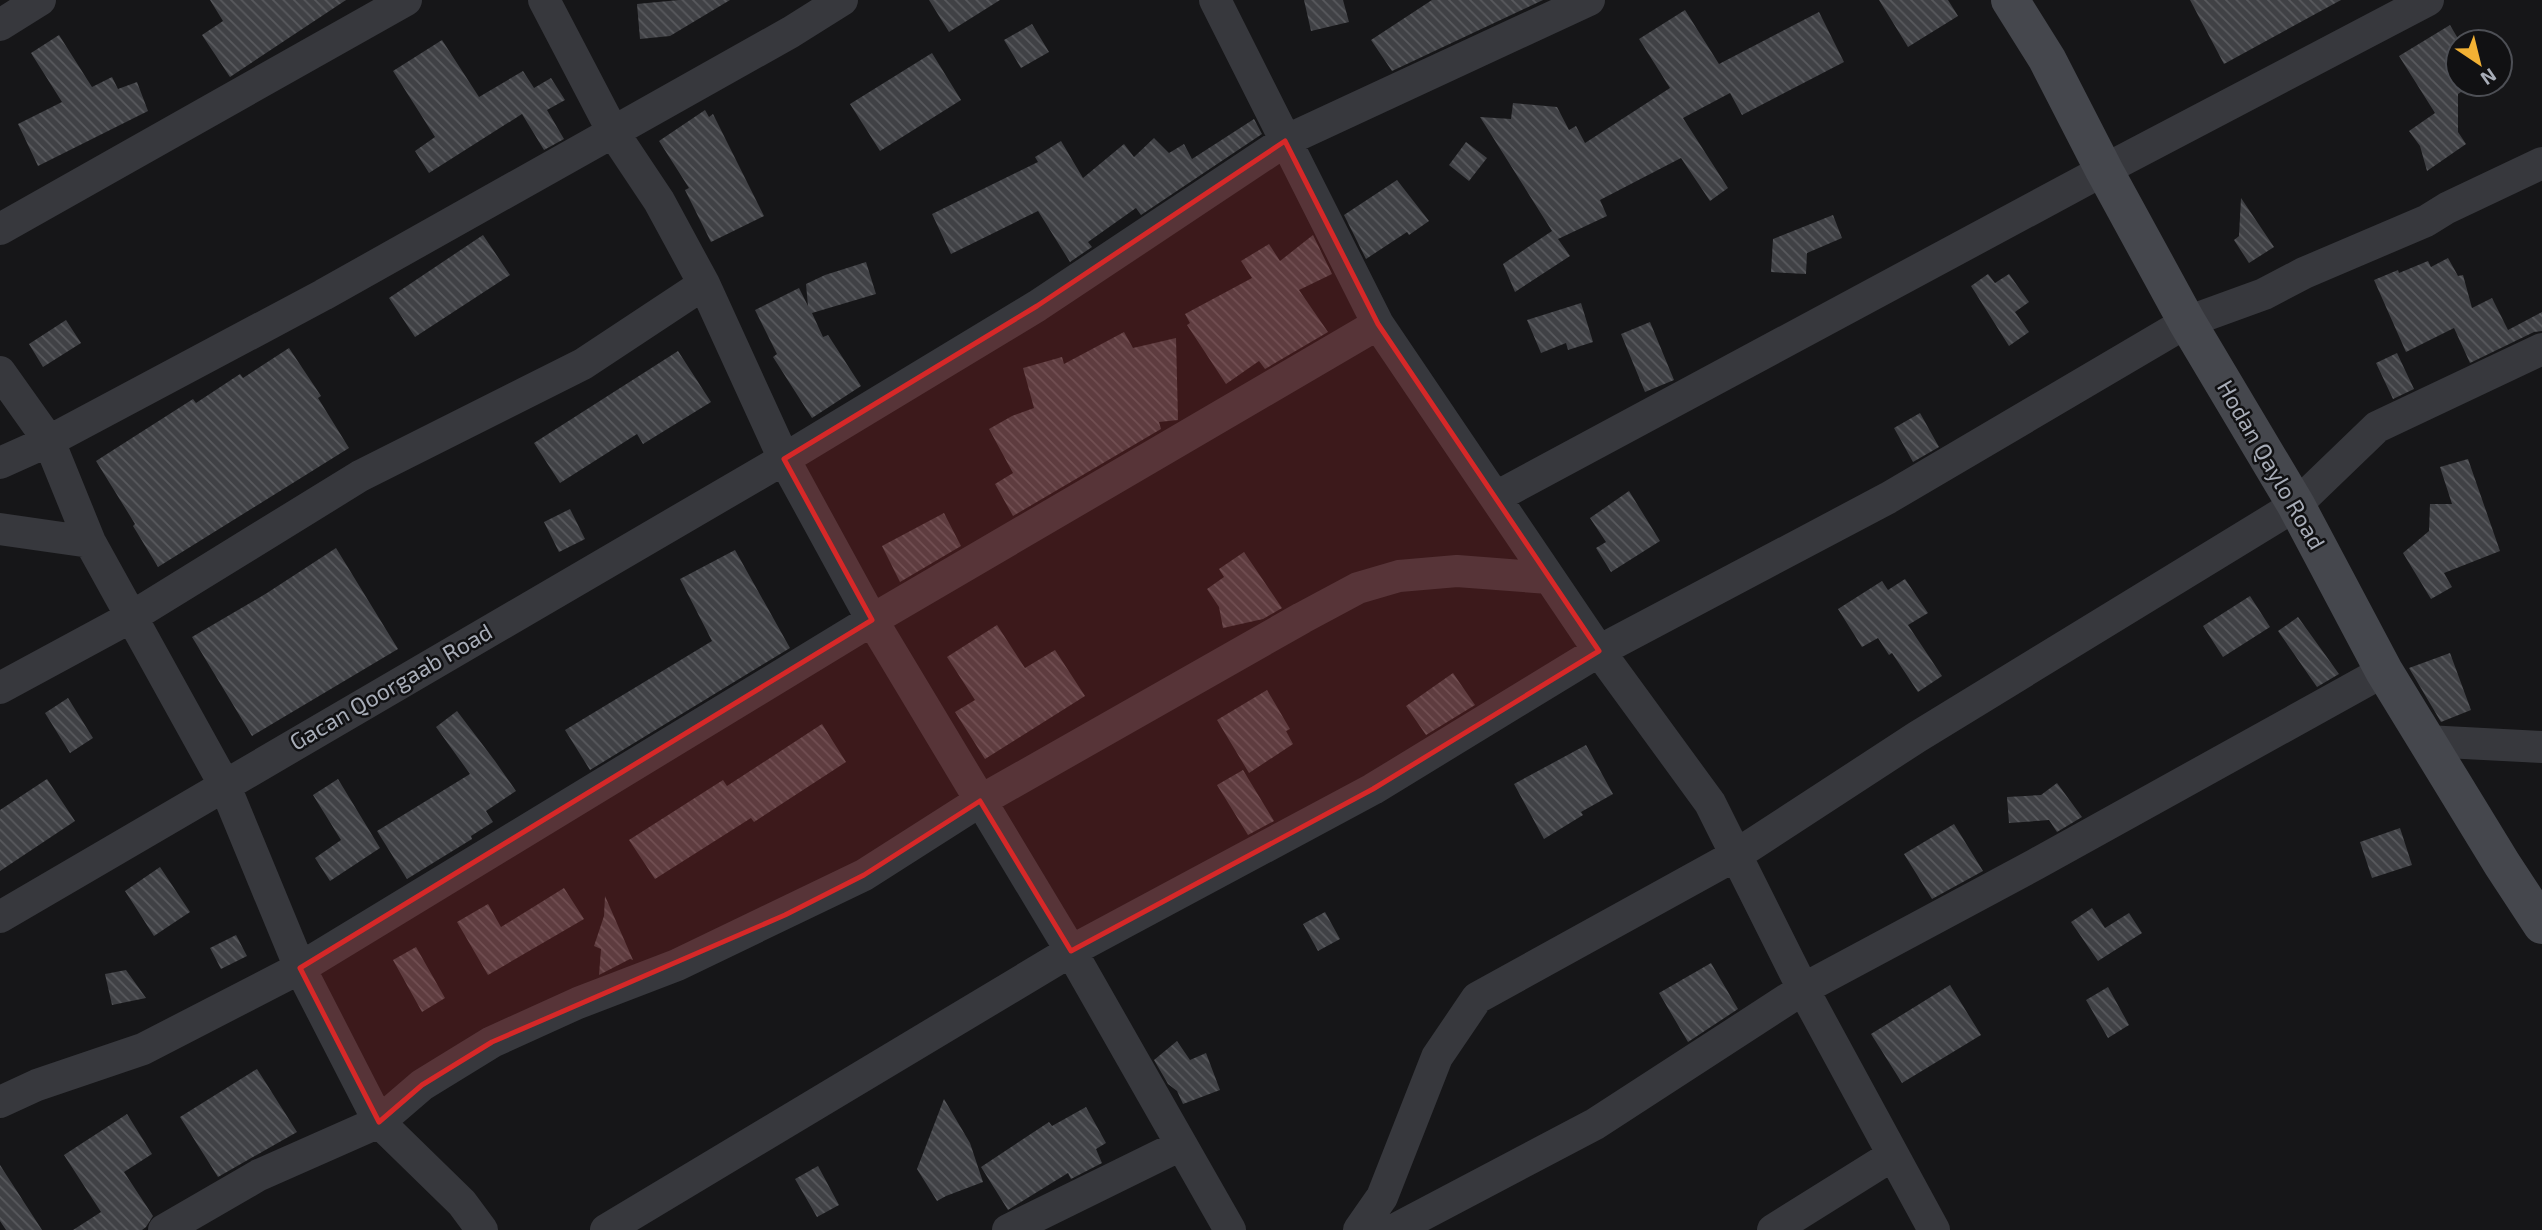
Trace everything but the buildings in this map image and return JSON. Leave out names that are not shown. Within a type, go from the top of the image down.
[{"type":"street","points":[[0,24],[40,0]]},
{"type":"street","points":[[0,229],[406,0]]},
{"type":"street","points":[[544,0],[613,132],[659,201],[705,284],[784,459],[872,620],[1071,951],[1230,1230]]},
{"type":"street","points":[[0,463],[49,441],[323,295],[842,0]]},
{"type":"street","points":[[1215,0],[1378,324],[1599,652],[1710,803],[1803,989],[1934,1230]]},
{"type":"street","name":"Gacan Qoorgaab Road","points":[[0,917],[784,459],[1037,306],[1285,141],[1589,0]]},
{"type":"street","name":"Hodan Qaylo Road","points":[[2010,0],[2047,59],[2187,322],[2296,505],[2384,671],[2542,925]]},
{"type":"street","points":[[1496,498],[2104,170],[2428,0]]},
{"type":"street","points":[[606,1230],[1071,951],[1373,789],[1599,652],[1888,498],[2187,322],[2264,294],[2305,272],[2426,220],[2447,208],[2539,171]]},
{"type":"street","points":[[0,688],[133,616],[360,476],[583,363],[705,284]]},
{"type":"street","points":[[0,1102],[37,1085],[144,1049],[300,968],[872,620],[1378,324]]},
{"type":"street","points":[[1359,1230],[1382,1197],[1437,1057],[1477,998],[1736,855],[1929,729],[2296,505],[2377,428],[2542,349]]},
{"type":"street","points":[[0,372],[49,441],[90,542],[224,784],[300,968],[379,1122],[462,1203],[482,1230]]},
{"type":"street","points":[[0,529],[90,542]]},
{"type":"street","points":[[164,1230],[259,1175],[379,1122],[422,1086],[492,1042],[578,1003],[677,965],[864,875],[980,801],[1358,588],[1399,576],[1457,571],[1549,578]]},
{"type":"street","points":[[1394,1230],[1595,1124],[1803,989],[2036,864],[2384,671]]},
{"type":"street","points":[[2426,741],[2542,747]]},
{"type":"street","points":[[1008,1230],[1181,1145]]},
{"type":"street","points":[[1773,1230],[1893,1155]]},
{"type":"highlighted area","points":[[1285,141],[1378,324],[1599,651],[1373,789],[1071,951],[980,801],[864,875],[785,915],[492,1042],[422,1085],[379,1122],[300,968],[872,620],[784,459],[1037,306]]}]
